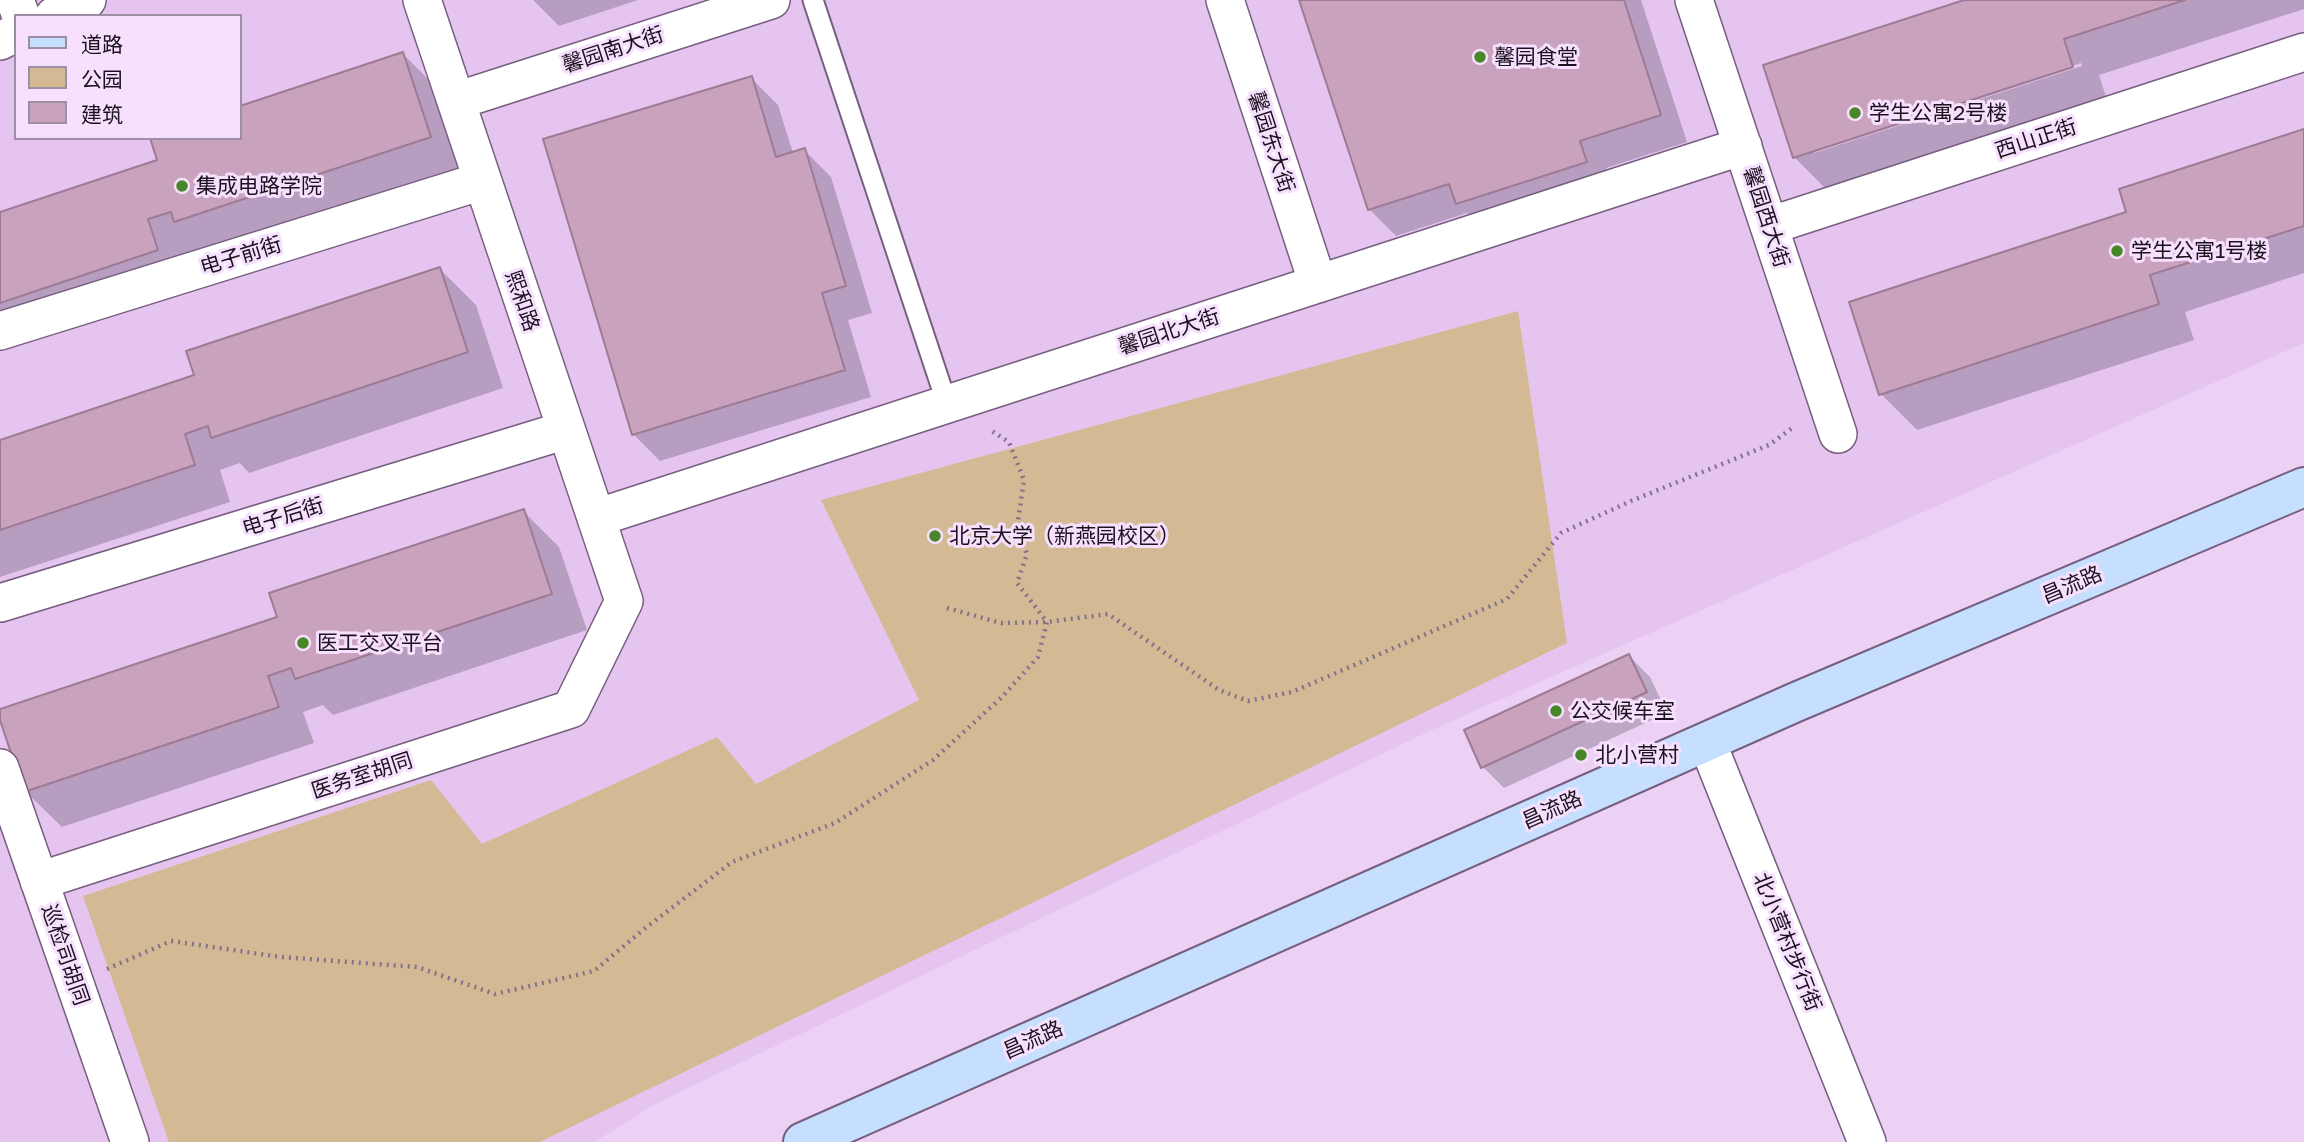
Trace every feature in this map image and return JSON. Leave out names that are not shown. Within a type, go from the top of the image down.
[{"type":"main road","name":"昌流路","points":[[803,1142],[1808,697],[2304,487]]},
{"type":"street","points":[[58,14],[88,0]]},
{"type":"street","name":"熙和路","points":[[422,0],[624,601]]},
{"type":"street","name":"馨园南大街","points":[[456,101],[771,0]]},
{"type":"street","name":"馨园东大街","points":[[1225,0],[1318,284]]},
{"type":"street","name":"馨园西大街","points":[[1694,0],[1832,418]]},
{"type":"street","name":"西山正街","points":[[1769,226],[2304,52]]},
{"type":"street","name":"馨园北大街","points":[[596,518],[1742,146]]},
{"type":"street","name":"电子前街","points":[[0,331],[482,181]]},
{"type":"street","name":"电子后街","points":[[0,603],[566,430]]},
{"type":"street","name":"医务室胡同","points":[[39,881],[571,709],[624,601]]},
{"type":"street","name":"北小营村步行街","points":[[1707,742],[1867,1142]]},
{"type":"street","name":"巡检司胡同","points":[[0,768],[130,1142]]},
{"type":"lane","points":[[813,0],[947,404]]},
{"type":"path","points":[[947,404],[1009,442],[1024,480],[1017,528],[1027,554],[1017,583],[1047,622]]},
{"type":"path","points":[[947,608],[1001,622],[1047,622],[1108,614],[1219,690],[1248,701],[1292,692],[1507,599],[1561,533],[1832,418]]},
{"type":"path","points":[[75,983],[171,941],[281,957],[417,967],[495,994],[594,971],[732,862],[835,823],[933,760],[1002,697],[1038,657],[1047,622]]},
{"type":"shaded area","name":"北京大学（新燕园校区）","points":[[0,0],[2304,0],[2304,343],[1434,729],[655,1104],[595,1142],[0,1142]]},
{"type":"green space","points":[[1518,311],[1567,643],[540,1142],[169,1142],[83,896],[431,780],[482,844],[717,737],[756,784],[919,700],[821,500]]},
{"type":"building","name":"馨园食堂","points":[[1299,0],[1624,0],[1661,115],[1580,141],[1587,162],[1456,204],[1449,184],[1368,210]]},
{"type":"building","name":"学生公寓2号楼","points":[[1964,0],[2185,0],[2064,39],[2073,67],[1793,158],[1763,65]]},
{"type":"building","name":"集成电路学院","points":[[403,52],[431,137],[174,222],[171,212],[148,219],[158,250],[0,303],[0,212],[157,160],[151,140],[242,140],[242,105]]},
{"type":"building","points":[[752,76],[776,157],[805,148],[846,286],[822,293],[845,370],[632,435],[543,139]]},
{"type":"building","name":"学生公寓1号楼","points":[[2304,129],[2304,226],[2150,275],[2159,304],[1879,395],[1849,302],[2126,212],[2119,189]]},
{"type":"building","points":[[440,267],[468,352],[211,438],[208,426],[185,434],[195,465],[0,530],[0,440],[194,375],[186,351]]},
{"type":"building","name":"医工交叉平台","points":[[524,509],[552,594],[295,679],[291,668],[268,676],[279,707],[24,792],[0,720],[0,709],[277,617],[269,593]]},
{"type":"building","name":"公交候车室","points":[[1629,654],[1647,692],[1481,768],[1464,730]]},
{"type":"place","name":"馨园食堂","points":[[1480,57]]},
{"type":"place","name":"学生公寓2号楼","points":[[1855,113]]},
{"type":"place","name":"集成电路学院","points":[[182,186]]},
{"type":"place","name":"学生公寓1号楼","points":[[2117,251]]},
{"type":"place","name":"北京大学（新燕园校区）","points":[[935,536]]},
{"type":"place","name":"医工交叉平台","points":[[303,643]]},
{"type":"place","name":"公交候车室","points":[[1556,711]]},
{"type":"place","name":"北小营村","points":[[1581,755]]}]
